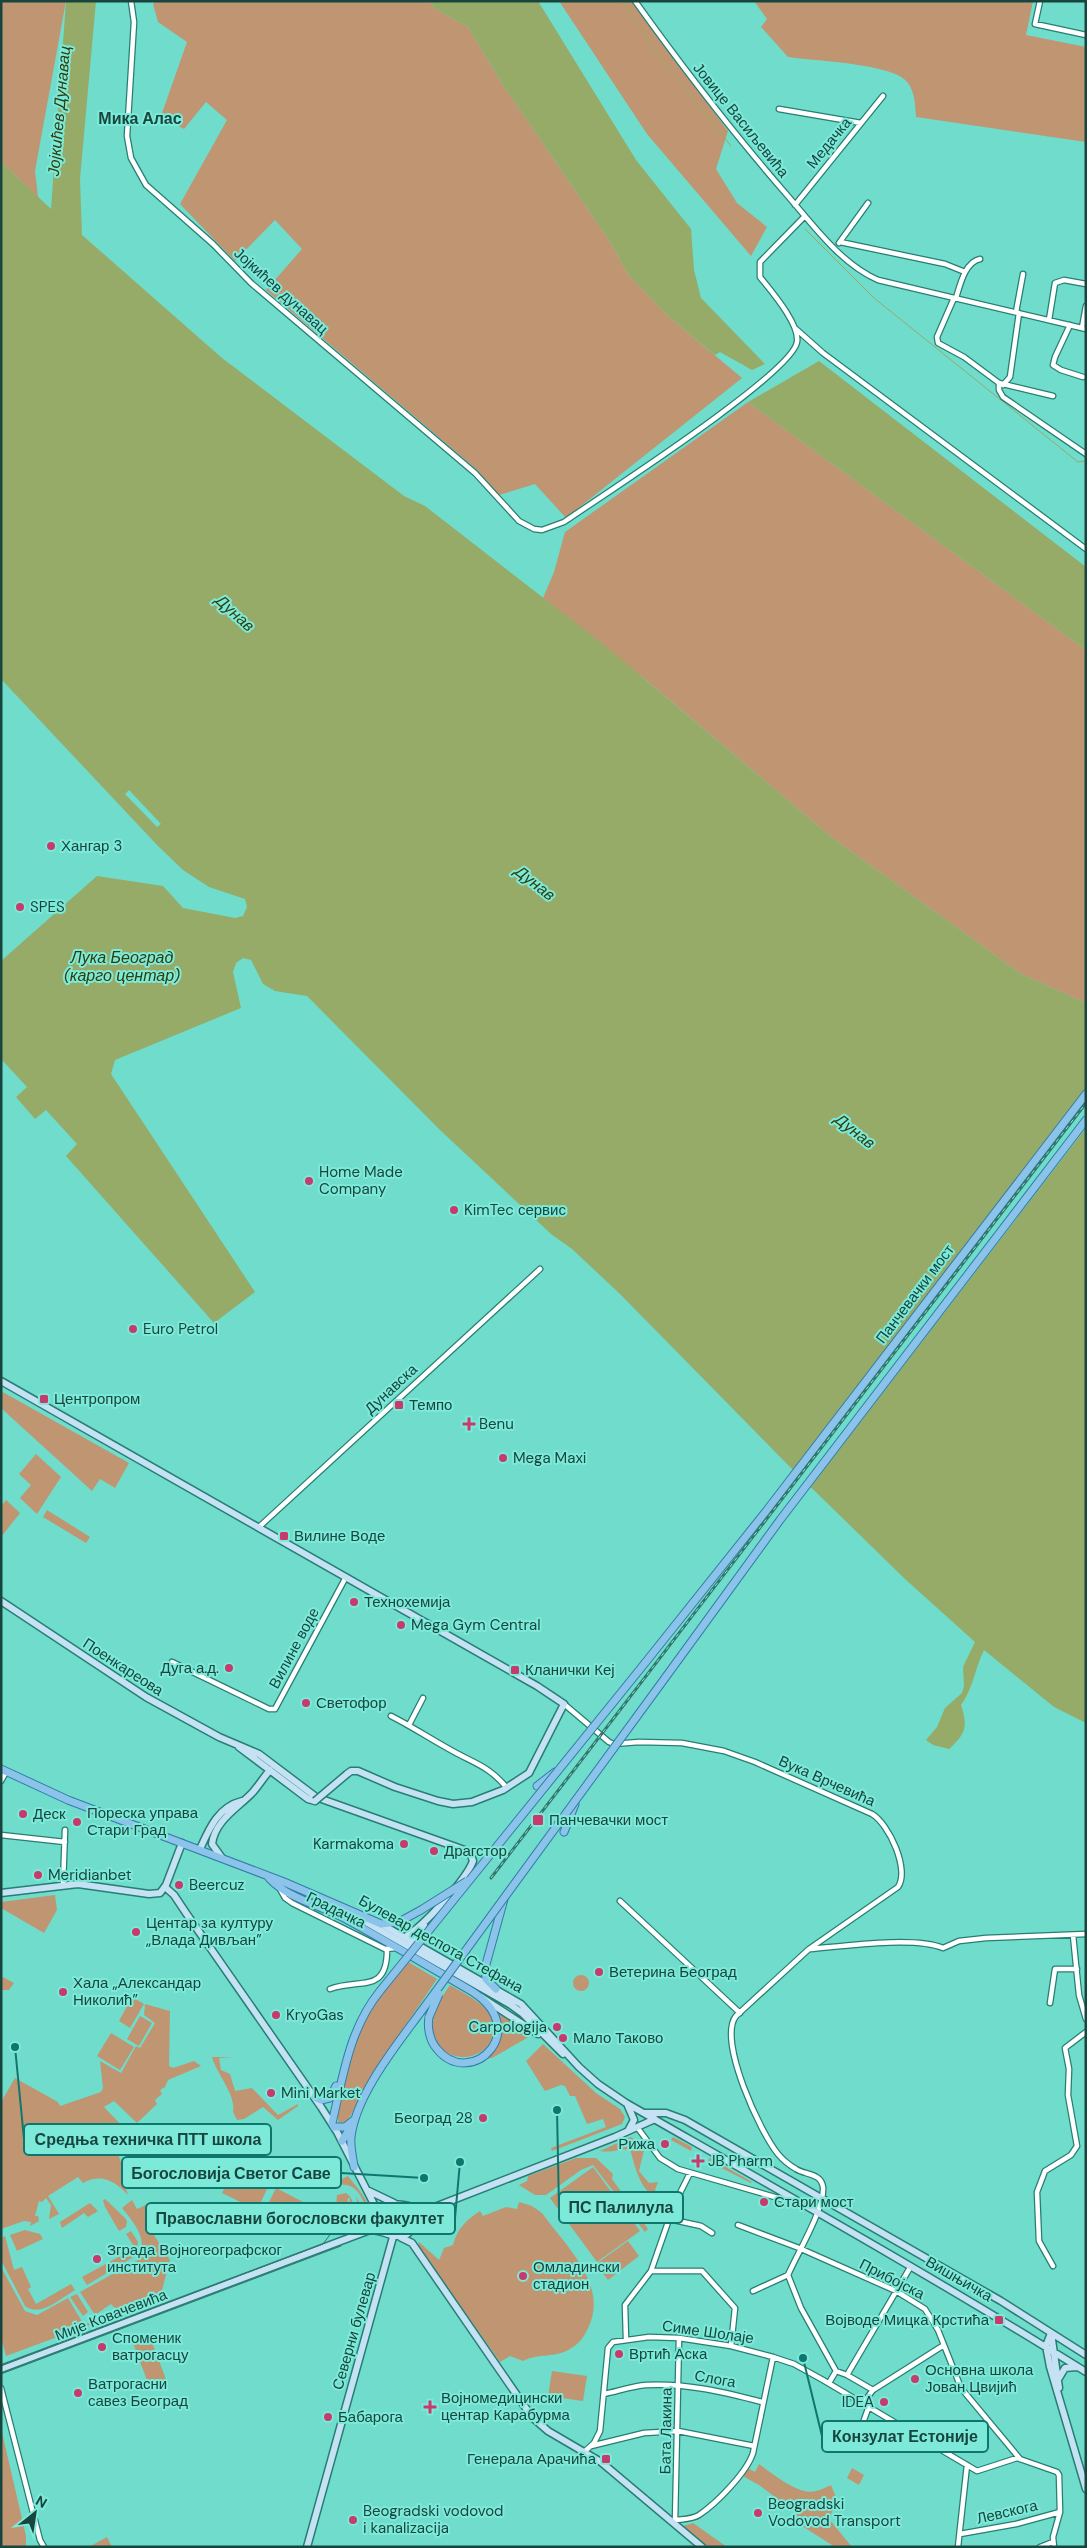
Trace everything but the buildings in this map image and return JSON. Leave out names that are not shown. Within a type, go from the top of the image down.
[{"type":"main road","name":"Панчевачки мост","points":[[341,2079],[360,2025],[380,1991],[767,1510],[1086,1094]]},
{"type":"main road","name":"Панчевачки мост","points":[[451,1972],[780,1520],[1086,1120]]},
{"type":"main road","points":[[1,1381],[537,1686],[564,1704],[534,1767],[526,1776],[507,1788]]},
{"type":"main road","name":"Поенкареова","points":[[2,1603],[146,1697],[236,1745],[259,1754],[320,1799],[467,1850],[472,1854],[473,1861],[469,1869],[427,1920]]},
{"type":"main road","name":"Поенкареова","points":[[236,1745],[308,1799],[316,1801],[351,1771],[358,1771],[395,1788],[446,1803],[472,1802],[507,1788]]},
{"type":"main road","name":"Булевар деспота Стефана","points":[[4,1770],[68,1800],[222,1858],[381,1924],[496,1989],[529,2011],[569,2058]]},
{"type":"main road","points":[[222,1858],[214,1847],[214,1835],[224,1819],[270,1770]]},
{"type":"main road","points":[[537,1786],[558,1771]]},
{"type":"main road","points":[[564,1832],[577,1797]]},
{"type":"main road","points":[[200,1850],[217,1817],[226,1808],[243,1800]]},
{"type":"main road","points":[[1,1893],[64,1885],[88,1885],[149,1894],[160,1893],[165,1887],[182,1843]]},
{"type":"main road","points":[[267,1876],[280,1888],[331,1911],[476,1994],[547,2040]]},
{"type":"main road","points":[[381,1924],[399,1922],[471,1878]]},
{"type":"main road","points":[[165,1887],[186,1913],[333,2125],[368,2190],[384,2231]]},
{"type":"main road","points":[[496,1989],[485,1976],[488,1953],[505,1896]]},
{"type":"main road","name":"Булевар деспота Стефана","points":[[337,1905],[511,2005],[522,2013],[547,2040],[626,2104],[818,2211]]},
{"type":"main road","points":[[405,1937],[427,1920]]},
{"type":"main road","points":[[414,1943],[427,1920]]},
{"type":"main road","points":[[451,1972],[433,2005],[428,2026],[433,2043],[444,2056],[461,2062],[480,2059],[494,2047],[498,2029],[492,2010],[476,1994]]},
{"type":"main road","points":[[342,2141],[355,2120],[376,2076],[451,1972]]},
{"type":"main road","points":[[315,2097],[321,2100],[330,2098],[341,2079]]},
{"type":"main road","points":[[333,2125],[341,2079]]},
{"type":"main road","points":[[626,2104],[633,2118],[628,2132]]},
{"type":"main road","name":"Булевар деспота Стефана","points":[[641,2112],[670,2114],[822,2198]]},
{"type":"main road","points":[[397,2237],[413,2227],[427,2210],[670,2114]]},
{"type":"main road","points":[[333,2125],[345,2127],[355,2120]]},
{"type":"main road","points":[[354,2167],[350,2145],[355,2120]]},
{"type":"main road","points":[[368,2190],[395,2203],[427,2210]]},
{"type":"main road","name":"Вишњичка","points":[[822,2198],[1086,2355]]},
{"type":"main road","name":"Мије Ковачевића","points":[[370,2230],[386,2207],[395,2203]]},
{"type":"main road","points":[[408,2207],[413,2215],[412,2243],[532,2417],[548,2431],[601,2462],[675,2522],[702,2547]]},
{"type":"main road","name":"Вишњичка","points":[[818,2211],[1046,2346],[1086,2372]]},
{"type":"main road","name":"Мије Ковачевића","points":[[1,2369],[370,2230],[384,2231],[412,2243]]},
{"type":"main road","name":"Северни булевар","points":[[307,2547],[397,2237]]},
{"type":"main road","points":[[1051,2333],[1046,2346],[1086,2489]]},
{"type":"main road","points":[[1051,2333],[1062,2408]]},
{"type":"main road","points":[[1058,2382],[1063,2370],[1070,2366],[1078,2367]]},
{"type":"street","name":"Јовице Васиљевића","points":[[635,1],[727,125],[804,217],[858,270],[878,280],[1084,328],[1086,306]]},
{"type":"street","points":[[1040,1],[1034,24],[1086,35]]},
{"type":"street","name":"Јојкићев дунавац","points":[[132,3],[134,22],[127,136],[130,158],[146,185],[213,244],[251,283],[475,474],[519,521],[534,530],[542,530],[564,522],[760,385],[792,353],[797,342],[796,329]]},
{"type":"street","name":"Медачка","points":[[795,205],[883,96]]},
{"type":"street","points":[[779,110],[861,123]]},
{"type":"street","points":[[835,248],[868,203]]},
{"type":"street","points":[[804,217],[760,262],[759,269],[760,277],[796,329],[823,353],[1086,549]]},
{"type":"street","points":[[840,242],[945,264],[965,272]]},
{"type":"street","points":[[980,259],[972,262],[965,272],[937,341],[964,357],[1001,384],[1053,396]]},
{"type":"street","points":[[1023,274],[1010,377],[1001,384],[999,390],[1003,397],[1086,454]]},
{"type":"street","points":[[1049,320],[1055,284],[1064,280],[1086,284]]},
{"type":"street","points":[[1070,325],[1055,357],[1054,365],[1061,370],[1084,376]]},
{"type":"street","name":"Дунавска","points":[[259,1528],[540,1269]]},
{"type":"street","name":"Вилине воде","points":[[172,1662],[269,1709],[275,1709],[346,1577]]},
{"type":"street","points":[[409,1725],[423,1698]]},
{"type":"street","name":"Вука Врчевића","points":[[564,1704],[604,1739],[614,1744],[639,1742],[682,1743],[736,1755],[859,1808],[882,1821],[889,1832],[902,1870],[903,1877],[900,1885],[809,1949],[734,2018],[732,2026],[735,2064],[740,2080],[778,2154],[796,2170],[819,2179],[823,2186],[822,2198]]},
{"type":"street","points":[[391,1716],[452,1751],[480,1764],[507,1788]]},
{"type":"street","points":[[1,1781],[4,1770]]},
{"type":"street","points":[[64,1885],[65,1830]]},
{"type":"street","points":[[1,1835],[65,1842]]},
{"type":"street","name":"Градачка","points":[[280,1888],[289,1901],[387,1950]]},
{"type":"street","points":[[620,1901],[740,2013]]},
{"type":"street","points":[[809,1949],[895,1943],[931,1944],[943,1948],[959,1941],[986,1938],[1086,1934]]},
{"type":"street","points":[[1073,1935],[1079,1995],[1086,2019]]},
{"type":"street","points":[[330,1989],[346,1984],[364,1984],[381,1977],[386,1967],[387,1950],[396,1948]]},
{"type":"street","points":[[1050,2004],[1055,1969],[1077,1969]]},
{"type":"street","points":[[1053,2266],[1039,2241],[1037,2192],[1045,2171],[1071,2155],[1077,2146],[1068,2095],[1069,2069],[1065,2050],[1066,2045],[1086,2032]]},
{"type":"street","points":[[637,2127],[660,2158],[672,2167],[757,2194],[792,2202],[798,2200]]},
{"type":"street","points":[[584,2452],[591,2446],[601,2428],[609,2346],[613,2342],[626,2339],[625,2305],[651,2271],[670,2219],[690,2173]]},
{"type":"street","points":[[753,2291],[788,2275],[818,2211],[822,2198]]},
{"type":"street","points":[[670,2219],[701,2226],[712,2232]]},
{"type":"street","name":"Прибојска","points":[[738,2225],[800,2248],[896,2291],[925,2309],[938,2330],[961,2388],[1020,2459]]},
{"type":"street","points":[[847,2375],[911,2266]]},
{"type":"street","points":[[651,2271],[699,2271],[708,2276],[736,2308],[731,2346]]},
{"type":"street","points":[[788,2275],[801,2308],[836,2371],[847,2375],[872,2390]]},
{"type":"street","name":"Симе Шолаје","points":[[626,2339],[679,2338],[731,2346],[794,2364],[869,2406],[966,2465]]},
{"type":"street","name":"Бата Лакина","points":[[675,2522],[679,2338]]},
{"type":"street","points":[[863,2403],[872,2390],[944,2345]]},
{"type":"street","points":[[675,2522],[697,2516],[746,2467],[754,2446],[773,2357]]},
{"type":"street","points":[[829,2383],[836,2371]]},
{"type":"street","name":"Слога","points":[[604,2394],[645,2385],[679,2386],[716,2390],[762,2402]]},
{"type":"street","points":[[1,2388],[40,2540],[44,2547]]},
{"type":"street","points":[[856,2442],[869,2406]]},
{"type":"street","points":[[591,2446],[644,2433],[678,2431],[754,2446]]},
{"type":"street","points":[[958,2547],[966,2465],[980,2471],[1020,2459],[1058,2473],[1060,2512],[1053,2544],[1040,2547]]},
{"type":"street","name":"Левскога","points":[[960,2534],[1016,2524],[1060,2512]]},
{"type":"shaded area","points":[[1,1],[66,1],[35,171],[38,197],[1,162]]},
{"type":"shaded area","points":[[155,1],[430,1],[434,8],[468,27],[503,85],[609,240],[628,274],[668,316],[742,378],[566,518],[535,484],[499,495],[476,469],[266,290],[302,249],[275,220],[235,261],[180,204],[227,120],[206,102],[184,129],[161,116],[187,42],[158,22],[153,4]]},
{"type":"shaded area","points":[[559,1],[632,1],[728,131],[716,169],[737,203],[767,227],[751,256],[647,134]]},
{"type":"shaded area","points":[[754,1],[1033,1],[1026,35],[1086,47],[1086,142],[916,117],[912,91],[908,83],[900,76],[871,67],[788,57],[761,27],[767,19]]},
{"type":"shaded area","points":[[748,402],[1086,650],[1086,1003],[1021,974],[831,837],[646,680],[543,598],[554,572],[565,532]]},
{"type":"shaded area","points":[[1,1391],[129,1463],[115,1488],[100,1479],[92,1491],[1,1408]]},
{"type":"shaded area","points":[[36,1454],[61,1477],[37,1514],[20,1498],[31,1485],[19,1474]]},
{"type":"shaded area","points":[[6,1500],[20,1513],[1,1537],[1,1503],[3,1504]]},
{"type":"shaded area","points":[[47,1510],[90,1537],[86,1543],[43,1517]]},
{"type":"shaded area","points":[[55,1895],[57,1910],[44,1933],[1,1908],[1,1902]]},
{"type":"shaded area","points":[[405,1960],[437,1979],[377,2067],[348,2120],[339,2124],[338,2103],[348,2058],[357,2032],[371,2007]]},
{"type":"shaded area","points":[[581,1975],[589,1983],[581,1991],[573,1983]]},
{"type":"shaded area","points":[[1,1976],[14,1983],[9,1990],[1,1990]]},
{"type":"shaded area","points":[[450,1985],[482,2005],[490,2014],[493,2022],[493,2036],[485,2049],[473,2056],[460,2057],[447,2052],[437,2043],[433,2028],[436,2009]]},
{"type":"shaded area","points":[[132,1997],[144,2004],[130,2028],[119,2021]]},
{"type":"shaded area","points":[[145,2004],[170,2011],[169,2066],[173,2068],[194,2061],[201,2066],[168,2080],[165,2087],[160,2090],[162,2094],[155,2100],[157,2104],[137,2123],[114,2101],[104,2107],[124,2128],[130,2125],[134,2129],[113,2138],[128,2184],[125,2186],[128,2195],[113,2182],[96,2179],[83,2183],[78,2177],[48,2196],[59,2214],[49,2219],[51,2205],[46,2198],[42,2202],[39,2201],[35,2216],[38,2216],[39,2221],[30,2226],[31,2222],[24,2221],[1,2229],[1,2102],[15,2078],[58,2102],[60,2106],[101,2092],[103,2088],[100,2061],[121,2073],[136,2046],[140,2048],[155,2023],[144,2015]]},
{"type":"shaded area","points":[[495,2009],[532,2035],[492,2058],[486,2059],[499,2035],[498,2016]]},
{"type":"shaded area","points":[[140,2016],[152,2023],[139,2046],[127,2039]]},
{"type":"shaded area","points":[[111,2033],[134,2047],[120,2070],[97,2056]]},
{"type":"shaded area","points":[[543,2044],[596,2093],[620,2109],[625,2117],[622,2124],[552,2151],[551,2148],[606,2127],[603,2119],[587,2124],[575,2096],[570,2096],[565,2086],[561,2085],[545,2091],[526,2061]]},
{"type":"shaded area","points":[[212,2057],[234,2057],[219,2058],[221,2070],[230,2074],[235,2091],[252,2088],[278,2115],[298,2104],[298,2106],[278,2120],[263,2107],[244,2119],[237,2120],[233,2112],[232,2098]]},
{"type":"shaded area","points":[[631,2137],[645,2146],[639,2171],[649,2183],[658,2182],[655,2190],[658,2195],[674,2205],[669,2219],[660,2213],[662,2204],[648,2192],[640,2180],[630,2149],[608,2152],[600,2151]]},
{"type":"shaded area","points":[[673,2137],[692,2147],[691,2151],[671,2140]]},
{"type":"shaded area","points":[[212,2150],[232,2167],[220,2170],[218,2177],[211,2184],[202,2169],[193,2169],[187,2159],[188,2152]]},
{"type":"shaded area","points":[[576,2158],[596,2158],[613,2174],[612,2179],[648,2229],[645,2232],[593,2165],[581,2170],[546,2195],[535,2195],[519,2185],[527,2181],[528,2176]]},
{"type":"shaded area","points":[[710,2158],[752,2182],[708,2161]]},
{"type":"shaded area","points":[[235,2166],[270,2183],[257,2210],[222,2193]]},
{"type":"shaded area","points":[[593,2167],[640,2231],[597,2262],[550,2198]]},
{"type":"shaded area","points":[[348,2176],[367,2203],[369,2214],[367,2219],[365,2206],[359,2194],[350,2186],[337,2185],[336,2182]]},
{"type":"shaded area","points":[[276,2188],[311,2206],[298,2232],[263,2214]]},
{"type":"shaded area","points":[[346,2193],[352,2200],[354,2208],[352,2225],[347,2227],[350,2198],[348,2198],[345,2222],[342,2229],[336,2207],[337,2195]]},
{"type":"shaded area","points":[[356,2197],[363,2208],[362,2221],[357,2222],[359,2209]]},
{"type":"shaded area","points":[[105,2199],[125,2218],[127,2221],[126,2227],[119,2231],[105,2207],[103,2200]]},
{"type":"shaded area","points":[[132,2200],[137,2209],[148,2204],[159,2222],[161,2231],[154,2235],[170,2260],[160,2298],[120,2313],[111,2304],[95,2315],[80,2292],[138,2260],[141,2253],[142,2246],[139,2232],[122,2208]]},
{"type":"shaded area","name":"Омладински стадион","points":[[519,2202],[532,2206],[542,2213],[572,2252],[589,2280],[593,2295],[593,2310],[586,2333],[579,2342],[565,2352],[523,2361],[510,2356],[500,2362],[418,2246],[419,2242],[439,2260],[444,2248],[453,2245],[466,2221],[475,2214],[480,2211],[483,2216],[506,2207],[517,2209]]},
{"type":"shaded area","points":[[90,2203],[98,2211],[88,2217],[84,2213],[62,2228],[60,2222]]},
{"type":"shaded area","points":[[25,2230],[40,2234],[43,2239],[17,2251],[10,2235]]},
{"type":"shaded area","points":[[131,2231],[138,2242],[135,2256],[87,2285],[82,2277],[135,2248],[126,2234]]},
{"type":"shaded area","points":[[5,2236],[14,2270],[22,2267],[31,2287],[28,2289],[36,2304],[71,2284],[75,2290],[44,2308],[37,2310],[25,2306],[1,2260],[1,2238]]},
{"type":"shaded area","points":[[628,2241],[639,2256],[608,2280],[596,2264]]},
{"type":"shaded area","points":[[1,2267],[25,2311],[37,2315],[68,2298],[84,2325],[94,2320],[95,2323],[6,2356],[1,2337]]},
{"type":"shaded area","points":[[77,2294],[88,2312],[83,2316],[70,2297]]},
{"type":"shaded area","points":[[150,2337],[167,2382],[150,2388],[133,2343]]},
{"type":"shaded area","points":[[552,2371],[587,2376],[583,2401],[548,2396]]},
{"type":"shaded area","points":[[1,2428],[26,2536],[26,2547],[1,2547]]},
{"type":"shaded area","points":[[759,2464],[786,2483],[802,2490],[816,2491],[831,2485],[837,2500],[829,2519],[852,2547],[835,2547],[802,2526],[796,2513],[759,2485],[741,2475],[746,2467],[755,2472]]},
{"type":"shaded area","points":[[852,2468],[864,2475],[859,2485],[847,2478]]},
{"type":"shaded area","points":[[693,2523],[727,2547],[708,2547],[683,2526]]},
{"type":"shaded area","points":[[107,2537],[112,2547],[89,2547]]},
{"type":"water","points":[[66,1],[96,1],[80,179],[82,235],[222,358],[404,496],[425,506],[608,648],[831,837],[1021,974],[1086,1003],[1086,1723],[1054,1707],[984,1650],[961,1705],[965,1724],[959,1739],[949,1749],[933,1745],[926,1740],[937,1727],[945,1708],[962,1693],[964,1686],[963,1667],[975,1642],[905,1579],[786,1463],[619,1293],[572,1249],[551,1234],[440,1130],[307,996],[275,991],[263,984],[251,960],[243,958],[236,963],[233,972],[241,1008],[115,1060],[111,1074],[255,1292],[214,1323],[66,1156],[77,1144],[46,1110],[35,1119],[16,1097],[27,1087],[1,1059],[1,961],[97,876],[163,886],[183,908],[235,918],[243,916],[247,907],[245,899],[209,887],[183,870],[157,845],[1,679],[1,162],[51,209]]},
{"type":"water","points":[[430,1],[538,1],[636,160],[691,229],[694,270],[701,298],[765,364],[752,370],[720,352],[715,355],[668,316],[628,274],[609,240],[503,85],[468,27],[434,8]]},
{"type":"water","points":[[819,361],[1086,567],[1086,650],[748,402]]},
{"type":"pier","points":[[129,790],[161,824],[157,827],[125,794]]},
{"type":"pier","points":[[1086,1088],[1086,1128],[810,1488],[792,1472]]},
{"type":"waterway","points":[[622,1],[659,57],[731,146]]},
{"type":"waterway","points":[[805,229],[874,298],[1078,462],[1086,461]]},
{"type":"tram line","points":[[1,2366],[323,2244],[332,2232],[332,2218]]},
{"type":"tram line","points":[[1,2374],[341,2246]]},
{"type":"railway","points":[[491,1878],[1086,1103]]},
{"type":"place","name":"Хангар 3","points":[[51,846]]},
{"type":"place","name":"SPES","points":[[20,907]]},
{"type":"place","name":"Home Made Company","points":[[309,1181]]},
{"type":"place","name":"KimTec сервис","points":[[454,1210]]},
{"type":"place","name":"Euro Petrol","points":[[133,1329]]},
{"type":"place","name":"Центропром","points":[[44,1399]]},
{"type":"place","name":"Темпо","points":[[399,1405]]},
{"type":"place","name":"Benu","points":[[469,1424]]},
{"type":"place","name":"Mega Maxi","points":[[503,1458]]},
{"type":"place","name":"Вилине Воде","points":[[284,1536]]},
{"type":"place","name":"Технохемија","points":[[354,1602]]},
{"type":"place","name":"Mega Gym Central","points":[[401,1625]]},
{"type":"place","name":"Дуга а.д.","points":[[229,1668]]},
{"type":"place","name":"Кланички Кеј","points":[[515,1670]]},
{"type":"place","name":"Светофор","points":[[306,1703]]},
{"type":"place","name":"Деск","points":[[23,1814]]},
{"type":"place","name":"Панчевачки мост","points":[[538,1820]]},
{"type":"place","name":"Пореска управа Стари Град","points":[[77,1822]]},
{"type":"place","name":"Karmakoma","points":[[404,1844]]},
{"type":"place","name":"Драгстор","points":[[434,1851]]},
{"type":"place","name":"Meridianbet","points":[[38,1875]]},
{"type":"place","name":"Beercuz","points":[[179,1885]]},
{"type":"place","name":"Центар за културу „Влада Дивљан”","points":[[136,1932]]},
{"type":"place","name":"Ветерина Београд","points":[[599,1972]]},
{"type":"place","name":"Хала „Александар Николић”","points":[[63,1992]]},
{"type":"place","name":"KryoGas","points":[[276,2015]]},
{"type":"place","name":"Carpologija","points":[[557,2027]]},
{"type":"place","name":"Мало Таково","points":[[563,2038]]},
{"type":"place","name":"Средња техничка ПТТ школа","points":[[15,2047]]},
{"type":"place","name":"Mini Market","points":[[271,2093]]},
{"type":"place","name":"ПС Палилула","points":[[557,2110]]},
{"type":"place","name":"Београд 28","points":[[483,2118]]},
{"type":"place","name":"Рижа","points":[[665,2144]]},
{"type":"place","name":"JB Pharm","points":[[698,2161]]},
{"type":"place","name":"Православни богословски факултет","points":[[460,2162]]},
{"type":"place","name":"Богословија Светог Саве","points":[[424,2178]]},
{"type":"place","name":"Стари мост","points":[[764,2202]]},
{"type":"place","name":"Зграда Војногеографског института","points":[[97,2259]]},
{"type":"place","name":"Омладински стадион","points":[[523,2276]]},
{"type":"place","name":"Војводе Мицка Крстића","points":[[999,2320]]},
{"type":"place","name":"Споменик ватрогасцу","points":[[102,2347]]},
{"type":"place","name":"Вртић Аска","points":[[619,2354]]},
{"type":"place","name":"Конзулат Естоније","points":[[803,2358]]},
{"type":"place","name":"Основна школа Јован Цвијић","points":[[915,2379]]},
{"type":"place","name":"Ватрогасни савез Београд","points":[[78,2393]]},
{"type":"place","name":"IDEA","points":[[884,2402]]},
{"type":"place","name":"Војномедицински центар Карабурма","points":[[430,2407]]},
{"type":"place","name":"Бабарога","points":[[328,2417]]},
{"type":"place","name":"Генерала Арачића","points":[[606,2459]]},
{"type":"place","name":"Beogradski Vodovod Transport","points":[[758,2513]]},
{"type":"place","name":"Beogradski vodovod i kanalizacija","points":[[353,2520]]},
{"type":"district","name":"Мика Алас","points":[[140,118]]},
{"type":"water label","name":"Јојкићев Дунавац","points":[[59,111]]},
{"type":"water label","name":"Дунав","points":[[235,613]]},
{"type":"water label","name":"Дунав","points":[[535,883]]},
{"type":"water label","name":"Лука Београд (карго центар)","points":[[122,966]]},
{"type":"water label","name":"Дунав","points":[[855,1131]]}]
